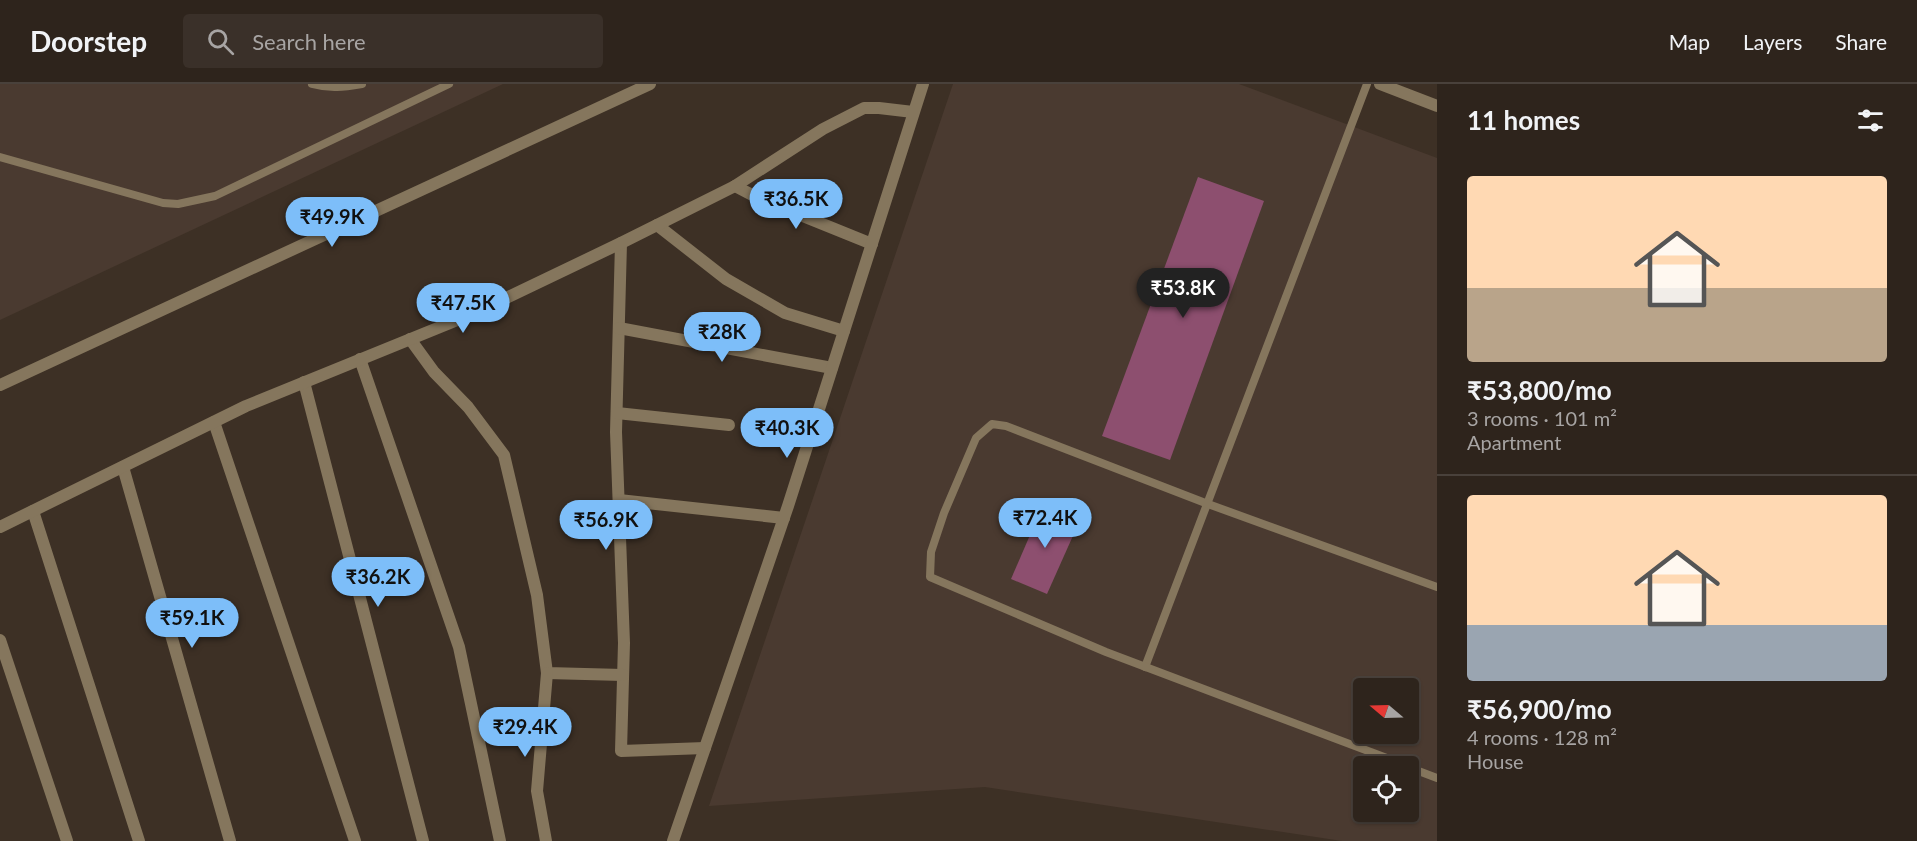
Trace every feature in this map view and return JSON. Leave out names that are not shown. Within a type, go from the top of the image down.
[{"type":"street","points":[[0,385],[650,84]]},
{"type":"street","points":[[673,841],[784,518],[923,84]]},
{"type":"street","points":[[1380,84],[1437,106]]},
{"type":"street","points":[[0,527],[246,406],[477,312],[621,243],[735,186],[823,129],[864,108],[914,112]]},
{"type":"street","points":[[735,186],[756,197],[872,244]]},
{"type":"street","points":[[657,225],[726,279],[785,313],[844,331]]},
{"type":"street","points":[[621,243],[617,413],[624,643],[621,751],[705,748]]},
{"type":"street","points":[[619,328],[832,368]]},
{"type":"street","points":[[410,339],[434,372],[468,407],[504,455],[537,594],[547,673],[537,791],[546,841]]},
{"type":"street","points":[[360,359],[459,647],[500,841]]},
{"type":"street","points":[[304,382],[423,841]]},
{"type":"street","points":[[617,413],[729,425]]},
{"type":"street","points":[[214,422],[355,841]]},
{"type":"street","points":[[123,467],[230,841]]},
{"type":"street","points":[[619,500],[784,518]]},
{"type":"street","points":[[33,511],[139,841]]},
{"type":"street","points":[[0,640],[68,841]]},
{"type":"street","points":[[547,673],[623,675]]},
{"type":"lane","points":[[312,84],[340,88],[362,84]]},
{"type":"lane","points":[[0,157],[163,202],[178,204],[215,196],[449,84]]},
{"type":"lane","points":[[1145,667],[1367,84]]},
{"type":"lane","points":[[1379,756],[1106,652],[930,577],[931,552],[944,513],[976,438],[992,424],[1006,426],[1208,504],[1437,587]]},
{"type":"lane","points":[[1419,771],[1437,778]]},
{"type":"shaded area","points":[[0,84],[503,84],[0,320]]},
{"type":"shaded area","points":[[953,84],[1239,84],[1437,158],[1437,841],[1342,841],[985,787],[709,806]]},
{"type":"building","points":[[1198,177],[1264,201],[1170,460],[1102,436]]},
{"type":"building","points":[[1043,505],[1080,520],[1047,594],[1011,579]]}]
